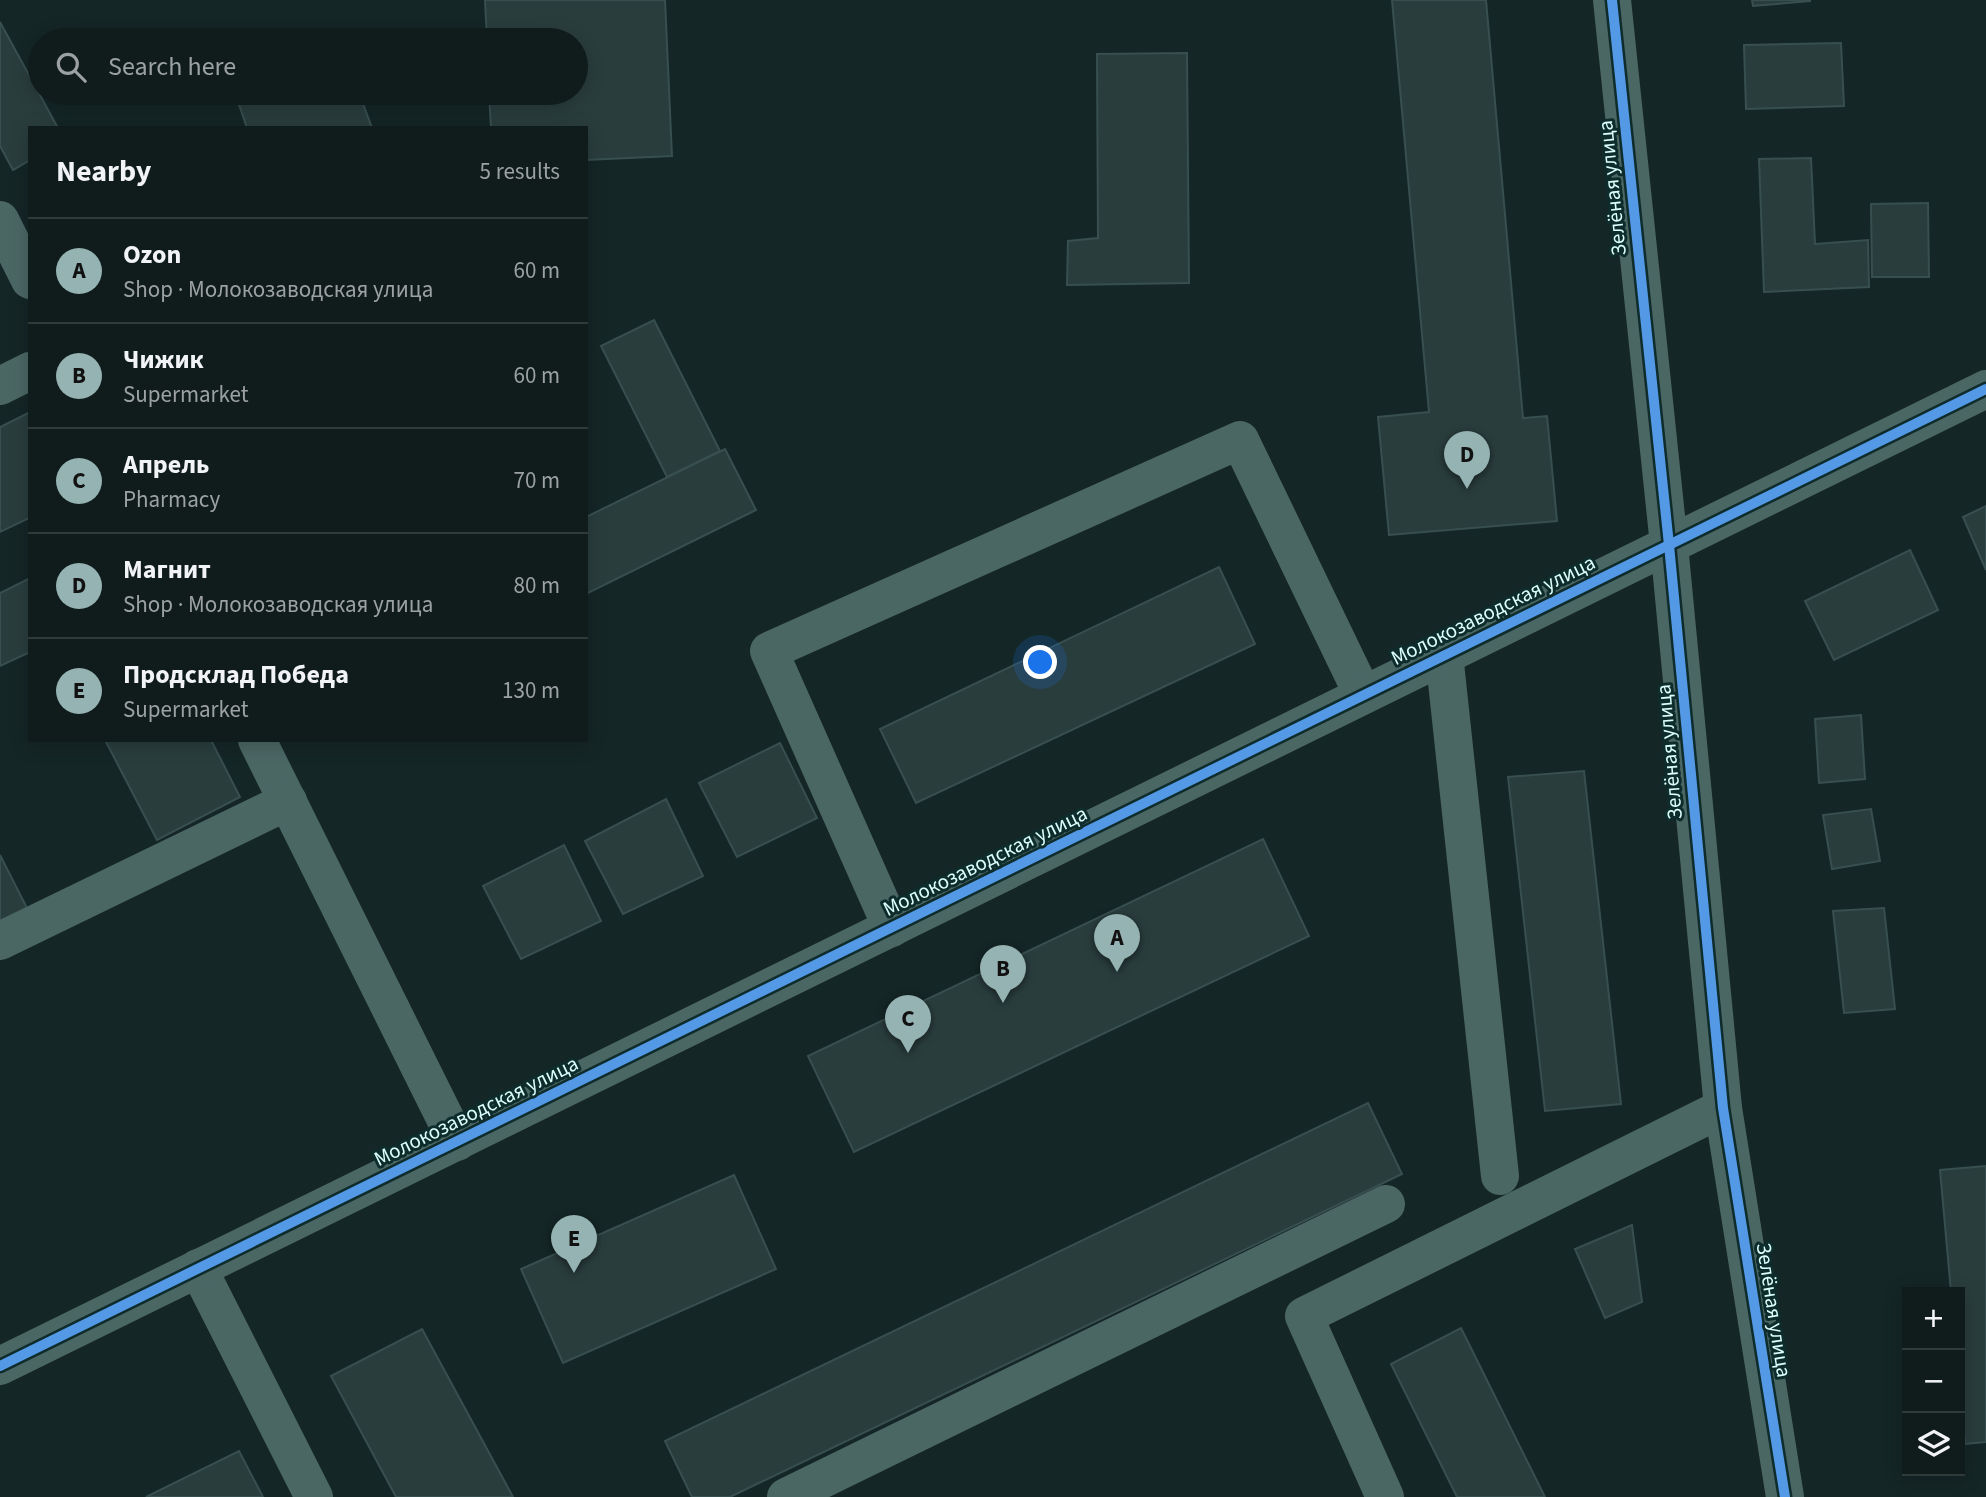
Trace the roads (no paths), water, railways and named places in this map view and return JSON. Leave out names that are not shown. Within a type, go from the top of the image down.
[{"type":"street","name":"Зелёная улица","points":[[1612,0],[1669,545],[1723,1108],[1785,1497]]},
{"type":"street","points":[[0,220],[28,276]]},
{"type":"street","points":[[0,386],[28,372]]},
{"type":"street","name":"Молокозаводская улица","points":[[0,1366],[1986,389]]},
{"type":"street","points":[[892,928],[769,651],[1241,440],[1363,695]]},
{"type":"street","points":[[1444,654],[1500,1176]]},
{"type":"street","points":[[258,742],[457,1142]]},
{"type":"street","points":[[0,941],[288,801]]},
{"type":"street","points":[[1385,1497],[1304,1316],[1723,1108]]},
{"type":"street","points":[[786,1497],[1386,1204]]},
{"type":"street","points":[[198,1268],[314,1497]]},
{"type":"place","name":"Магнит","points":[[1467,489]]},
{"type":"place","name":"Ozon","points":[[1117,972]]},
{"type":"place","name":"Чижик","points":[[1003,1003]]},
{"type":"place","name":"Апрель","points":[[908,1053]]},
{"type":"place","name":"Продсклад Победа","points":[[574,1273]]}]
